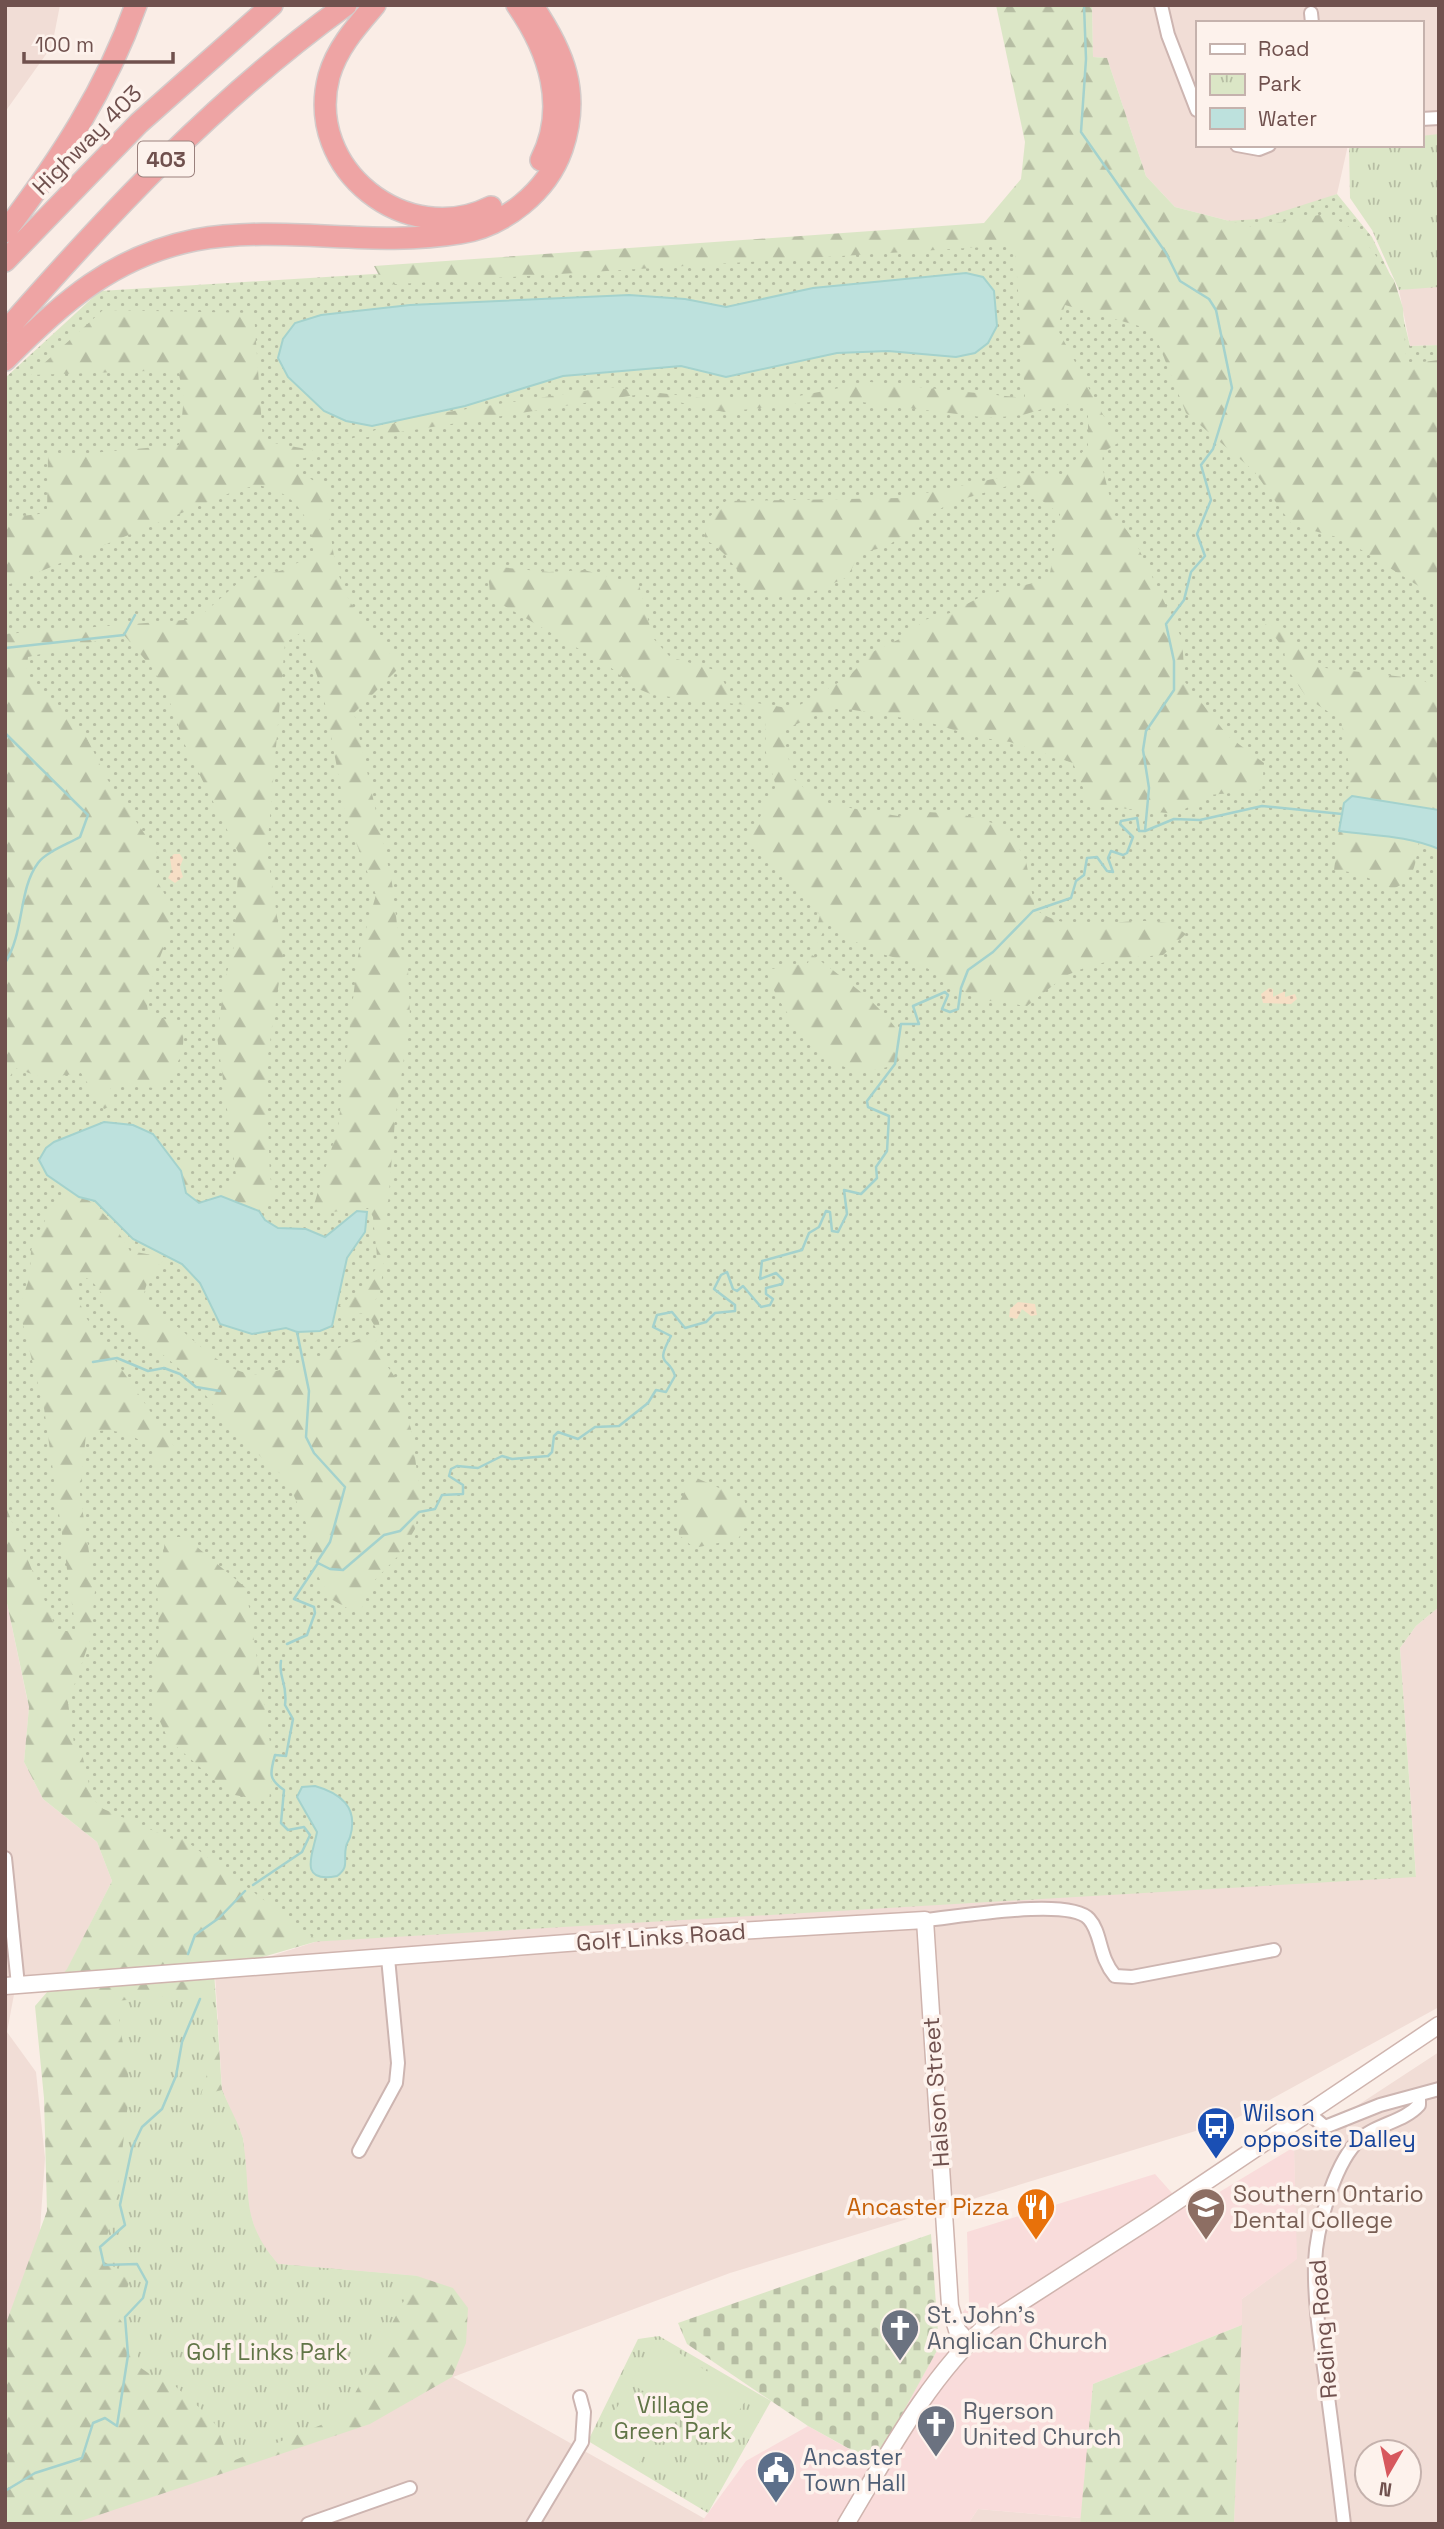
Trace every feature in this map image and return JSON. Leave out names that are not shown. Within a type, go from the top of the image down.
[{"type":"highway","points":[[5,232],[87,116],[118,55],[136,5]]},
{"type":"highway","name":"Highway 403","points":[[5,261],[139,123],[272,5]]},
{"type":"highway","name":"403","points":[[5,332],[84,241],[160,164],[235,96],[346,5]]},
{"type":"highway","points":[[375,5],[338,52],[329,78],[326,104],[329,133],[338,156],[366,193],[392,209],[421,219],[451,220],[480,213],[522,189],[547,148],[553,128],[555,97],[547,62],[517,5]]},
{"type":"highway","points":[[5,360],[77,291],[151,253],[193,241],[235,235],[399,237],[461,233],[495,221],[528,201],[559,156],[569,128],[570,95],[555,39],[533,5]]},
{"type":"main road","name":"Golf Links Road","points":[[12,1985],[686,1934],[926,1920]]},
{"type":"main road","name":"Halson Street","points":[[926,1920],[950,2306],[957,2330],[968,2342]]},
{"type":"main road","points":[[846,2524],[919,2406],[968,2342],[1018,2302],[1152,2218],[1439,2025]]},
{"type":"street","points":[[1161,5],[1168,35],[1196,107]]},
{"type":"street","points":[[5,1858],[12,1985]]},
{"type":"street","name":"Golf Links Road","points":[[926,1920],[1040,1908],[1074,1909],[1096,1927],[1098,1944],[1115,1976],[1132,1978],[1274,1951]]},
{"type":"street","points":[[359,2151],[396,2083],[398,2063],[388,1958]]},
{"type":"street","points":[[1307,2112],[1325,2127],[1380,2105],[1439,2089]]},
{"type":"street","name":"Reding Road","points":[[1344,2524],[1317,2306],[1315,2262],[1320,2231],[1334,2183],[1357,2141],[1379,2126],[1413,2112],[1419,2105],[1419,2095]]},
{"type":"street","points":[[534,2523],[582,2442],[584,2412],[580,2397]]},
{"type":"street","points":[[308,2524],[327,2521],[410,2488]]},
{"type":"shaded area","points":[[5,5],[60,5],[52,46],[5,112]]},
{"type":"shaded area","points":[[1092,5],[1439,5],[1439,136],[1423,137],[1423,21],[1196,21],[1196,147],[1348,147],[1337,194],[1253,227],[1175,207],[1146,176],[1107,58],[1093,57]]},
{"type":"shaded area","points":[[1439,285],[1439,345],[1410,346],[1399,290]]},
{"type":"shaded area","points":[[5,1594],[29,1708],[24,1762],[43,1799],[97,1842],[112,1881],[64,1976],[15,1989],[7,2032],[36,2072],[45,2158],[34,2315],[11,2325],[5,2325]]},
{"type":"shaded area","points":[[1439,1607],[1439,2007],[1235,2119],[730,2273],[453,2377],[707,2520],[705,2524],[72,2524],[417,2276],[278,2264],[258,2240],[249,2209],[243,2138],[222,2090],[215,1974],[318,1941],[1416,1876],[1400,1648],[1416,1626]]},
{"type":"shaded area","points":[[1439,2052],[1439,2524],[1234,2524],[1242,2299],[1296,2259],[1294,2147]]},
{"type":"shaded area","points":[[1294,2147],[1297,2259],[1242,2299],[1242,2325],[1093,2384],[1081,2518],[978,2509],[968,2524],[700,2524],[746,2461],[808,2426],[874,2463],[939,2347],[969,2303],[967,2232],[1155,2174],[1188,2211]]},
{"type":"shaded area","points":[[978,2509],[1081,2518],[1080,2524],[968,2524]]},
{"type":"green space","points":[[996,5],[1092,5],[1093,57],[1107,58],[1146,176],[1175,207],[1253,227],[1319,215],[1336,219],[1359,233],[1394,280],[1403,308],[1406,364],[1439,360],[1439,599],[1344,539],[1292,525],[1254,471],[1186,413],[1153,330],[1065,305],[1057,328],[1118,443],[1103,452],[1102,466],[1114,514],[1135,541],[1182,639],[1185,682],[1228,736],[1264,763],[1262,790],[1210,795],[1176,814],[1090,805],[1073,763],[1010,742],[977,737],[928,722],[835,707],[781,731],[794,779],[821,803],[898,816],[927,812],[961,814],[996,824],[1013,837],[1026,861],[1035,909],[1050,918],[1082,924],[1133,921],[1167,923],[1186,934],[1163,955],[1124,958],[1089,966],[1065,976],[1027,1006],[977,999],[922,965],[878,953],[850,939],[830,920],[811,954],[877,1006],[903,1043],[903,1053],[898,1061],[890,1066],[854,1069],[836,1063],[803,1033],[777,996],[766,970],[808,963],[820,915],[748,840],[776,786],[766,753],[765,716],[755,706],[653,695],[636,688],[610,667],[501,604],[490,593],[488,572],[499,567],[549,572],[584,570],[639,585],[653,638],[670,657],[718,671],[733,699],[793,709],[848,677],[874,651],[908,635],[924,620],[950,613],[982,596],[1049,579],[1060,514],[1018,483],[949,503],[886,547],[859,553],[848,577],[808,594],[758,596],[727,557],[705,540],[705,521],[726,501],[902,498],[1021,473],[1062,474],[1088,446],[1088,407],[1058,404],[1023,415],[989,418],[837,399],[724,412],[642,394],[346,440],[409,418],[609,387],[727,401],[778,400],[870,382],[1025,398],[1015,245],[384,285],[374,266],[984,223],[1021,179],[1025,142]]},
{"type":"green space","points":[[1439,134],[1439,287],[1399,290],[1372,230],[1350,198],[1349,147],[1423,147],[1423,136]]},
{"type":"green space","points":[[1337,194],[1372,237],[1396,287],[1410,346],[1439,345],[1439,1607],[1416,1626],[1400,1648],[1416,1877],[138,1952],[125,1840],[59,1793],[5,1557],[5,378],[100,291],[1259,219]]},
{"type":"green space","points":[[103,310],[254,313],[263,441],[317,451],[335,444],[305,458],[284,462],[322,486],[330,496],[333,547],[344,590],[367,627],[402,665],[354,713],[392,883],[399,941],[408,970],[410,1016],[395,1120],[381,1289],[375,1301],[381,1334],[373,1346],[395,1377],[411,1429],[421,1500],[415,1529],[400,1554],[372,1583],[361,1610],[354,1612],[331,1599],[314,1569],[306,1523],[286,1478],[269,1465],[221,1416],[199,1386],[123,1320],[91,1280],[81,1276],[77,1279],[76,1293],[85,1316],[174,1446],[168,1460],[155,1465],[152,1448],[137,1439],[120,1432],[103,1430],[86,1434],[80,1494],[95,1591],[90,1640],[68,1703],[74,1743],[83,1758],[91,1793],[99,1807],[177,1841],[181,1837],[318,1941],[214,1971],[222,2090],[243,2138],[249,2209],[258,2240],[278,2264],[417,2276],[453,2288],[468,2308],[466,2343],[452,2377],[370,2424],[72,2524],[5,2524],[5,2326],[47,2211],[44,2098],[35,2006],[67,1969],[112,1881],[97,1842],[43,1799],[24,1762],[29,1707],[5,1594],[5,1505],[57,1630],[76,1632],[44,1408],[19,1309],[30,1276],[31,1250],[48,1214],[61,1200],[65,1186],[76,1192],[103,1213],[130,1251],[169,1258],[154,1270],[146,1286],[143,1299],[151,1310],[179,1328],[221,1362],[251,1374],[278,1371],[333,1351],[377,1330],[367,1313],[344,1315],[340,1305],[362,1288],[378,1266],[373,1217],[368,1208],[312,1211],[338,1128],[358,956],[376,895],[346,816],[323,693],[302,632],[285,643],[267,851],[283,955],[266,1069],[270,1177],[275,1195],[256,1220],[252,1203],[239,1213],[183,1201],[175,1163],[188,1159],[190,1196],[216,1208],[236,1175],[217,1036],[225,980],[234,946],[239,854],[183,741],[173,709],[153,669],[124,635],[28,657],[26,676],[84,732],[107,779],[157,852],[154,876],[171,905],[168,936],[146,995],[148,1012],[182,1026],[182,1053],[170,1075],[156,1088],[110,1084],[111,1106],[104,1109],[81,1073],[43,1078],[15,1068],[5,1085],[5,634],[197,619],[239,582],[283,570],[313,555],[307,521],[293,502],[274,489],[248,487],[5,586],[5,518],[47,513],[48,457],[179,445],[184,397],[178,370],[31,375]]},
{"type":"green space","points":[[1265,624],[1283,627],[1317,667],[1421,679],[1439,690],[1439,810],[1353,796],[1344,803],[1351,777],[1341,720],[1307,698],[1286,667],[1284,649]]},
{"type":"green space","points":[[1339,831],[1419,841],[1413,870],[1406,881],[1393,889],[1357,873],[1334,870]]},
{"type":"green space","points":[[692,1476],[744,1499],[750,1519],[738,1539],[694,1548],[679,1535],[677,1507]]},
{"type":"green space","points":[[166,1537],[185,1537],[246,1588],[273,1762],[269,1802],[230,1794],[168,1739],[152,1704],[159,1633],[157,1584]]},
{"type":"green space","name":"Golf Links Park","points":[[215,1992],[218,2034],[201,2095],[222,2090],[237,2122],[243,2141],[249,2206],[257,2233],[266,2248],[278,2264],[417,2276],[343,2416],[230,2462],[217,2426],[201,2409],[167,2379],[154,2377],[141,2368],[133,2338],[119,2318],[131,2275],[102,2261],[118,2185],[130,2087],[116,2001]]},
{"type":"green space","points":[[931,2234],[939,2347],[875,2463],[808,2426],[687,2344],[678,2323]]},
{"type":"green space","points":[[1242,2325],[1234,2524],[1080,2524],[1093,2384]]},
{"type":"green space","name":"Village Green Park","points":[[659,2336],[771,2401],[708,2513],[588,2441],[638,2339]]},
{"type":"green space","points":[[661,2341],[743,2395],[746,2400],[722,2437],[717,2438],[632,2384],[631,2381],[655,2342]]},
{"type":"green space","points":[[623,2398],[664,2424],[637,2466],[596,2440]]},
{"type":"sand","points":[[174,854],[180,854],[183,859],[180,867],[183,877],[175,883],[168,878],[172,871],[170,858]]},
{"type":"sand","points":[[1269,988],[1273,989],[1273,997],[1285,991],[1285,997],[1295,994],[1297,999],[1291,1004],[1263,1003],[1261,994]]},
{"type":"sand","points":[[1018,1302],[1035,1304],[1037,1315],[1031,1316],[1022,1309],[1017,1319],[1009,1317],[1010,1309]]},
{"type":"water","points":[[966,273],[983,277],[994,291],[997,326],[988,343],[975,353],[956,357],[888,351],[837,353],[726,377],[681,366],[563,376],[465,406],[372,426],[346,421],[324,411],[288,377],[278,358],[283,339],[295,323],[321,315],[410,305],[629,295],[685,299],[726,307],[813,288]]},
{"type":"water","points":[[1352,796],[1439,810],[1439,849],[1402,838],[1339,831],[1344,803]]},
{"type":"water","points":[[104,1122],[133,1125],[153,1134],[181,1171],[186,1193],[199,1203],[221,1196],[259,1211],[265,1220],[278,1228],[306,1229],[325,1237],[357,1211],[367,1212],[365,1232],[347,1258],[332,1326],[320,1331],[297,1332],[286,1328],[252,1334],[220,1324],[200,1283],[182,1264],[133,1239],[95,1201],[79,1197],[47,1175],[39,1160],[46,1148],[54,1142]]},
{"type":"water","points":[[315,1786],[339,1797],[352,1817],[345,1866],[337,1876],[316,1875],[310,1864],[317,1832],[297,1797],[302,1787]]},
{"type":"waterway","points":[[1084,5],[1086,59],[1081,132],[1166,253],[1180,281],[1209,299],[1216,310],[1232,388],[1213,449],[1201,465],[1211,500],[1197,534],[1205,556],[1191,572],[1184,600],[1166,624],[1174,661],[1174,690],[1146,731],[1143,750],[1149,788],[1145,831]]},
{"type":"waterway","points":[[5,648],[124,635],[135,615]]},
{"type":"waterway","points":[[5,733],[88,815],[80,837],[57,848],[38,863],[27,886],[16,938],[5,963]]},
{"type":"waterway","points":[[1145,831],[1174,819],[1200,820],[1262,806],[1342,814]]},
{"type":"waterway","points":[[287,1644],[307,1635],[315,1613],[314,1607],[294,1599],[318,1563],[330,1569],[343,1570],[384,1535],[400,1531],[419,1512],[435,1509],[442,1495],[463,1494],[463,1485],[449,1476],[451,1469],[457,1466],[478,1468],[502,1456],[512,1459],[548,1456],[552,1452],[554,1436],[558,1432],[578,1439],[595,1427],[619,1426],[648,1403],[656,1390],[666,1392],[675,1376],[663,1357],[671,1336],[653,1327],[657,1315],[672,1312],[685,1328],[706,1322],[715,1313],[735,1311],[735,1305],[714,1289],[721,1275],[727,1272],[733,1289],[737,1291],[743,1286],[761,1307],[770,1305],[773,1299],[766,1294],[766,1288],[782,1284],[783,1280],[776,1273],[760,1279],[762,1261],[802,1250],[809,1233],[819,1227],[826,1211],[830,1212],[832,1231],[838,1232],[847,1214],[844,1190],[861,1194],[877,1178],[876,1167],[887,1151],[889,1116],[868,1107],[867,1101],[895,1064],[901,1024],[919,1024],[913,1006],[945,992],[948,995],[942,1009],[950,1012],[958,1009],[961,988],[968,970],[993,952],[1033,911],[1071,898],[1076,881],[1084,875],[1087,858],[1097,857],[1107,871],[1113,872],[1108,858],[1111,851],[1123,855],[1127,853],[1133,837],[1120,824],[1121,821],[1137,818],[1139,831],[1145,831]]},
{"type":"waterway","points":[[297,1332],[309,1391],[306,1437],[314,1453],[345,1487],[330,1542],[317,1562]]},
{"type":"waterway","points":[[93,1362],[117,1358],[148,1371],[164,1368],[180,1374],[196,1387],[220,1391]]},
{"type":"waterway","points":[[253,1885],[302,1852],[310,1835],[304,1827],[288,1830],[281,1823],[284,1790],[272,1775],[275,1755],[286,1756],[293,1719],[285,1705],[281,1661]]},
{"type":"waterway","points":[[188,1954],[195,1935],[219,1918],[245,1891]]},
{"type":"waterway","points":[[5,2491],[35,2473],[82,2458],[93,2423],[105,2418],[117,2426],[128,2355],[125,2317],[143,2298],[147,2282],[137,2264],[104,2265],[100,2247],[125,2225],[120,2205],[132,2148],[142,2127],[162,2109],[176,2076],[182,2042],[200,1999]]},
{"type":"place","name":"Wilson opposite Dalley","points":[[1216,2160]]},
{"type":"place","name":"Ancaster Pizza","points":[[1036,2241]]},
{"type":"place","name":"Southern Ontario Dental College","points":[[1206,2241]]},
{"type":"place","name":"St. John's Anglican Church","points":[[900,2362]]},
{"type":"place","name":"Ryerson United Church","points":[[936,2458]]},
{"type":"place","name":"Ancaster Town Hall","points":[[776,2504]]}]
